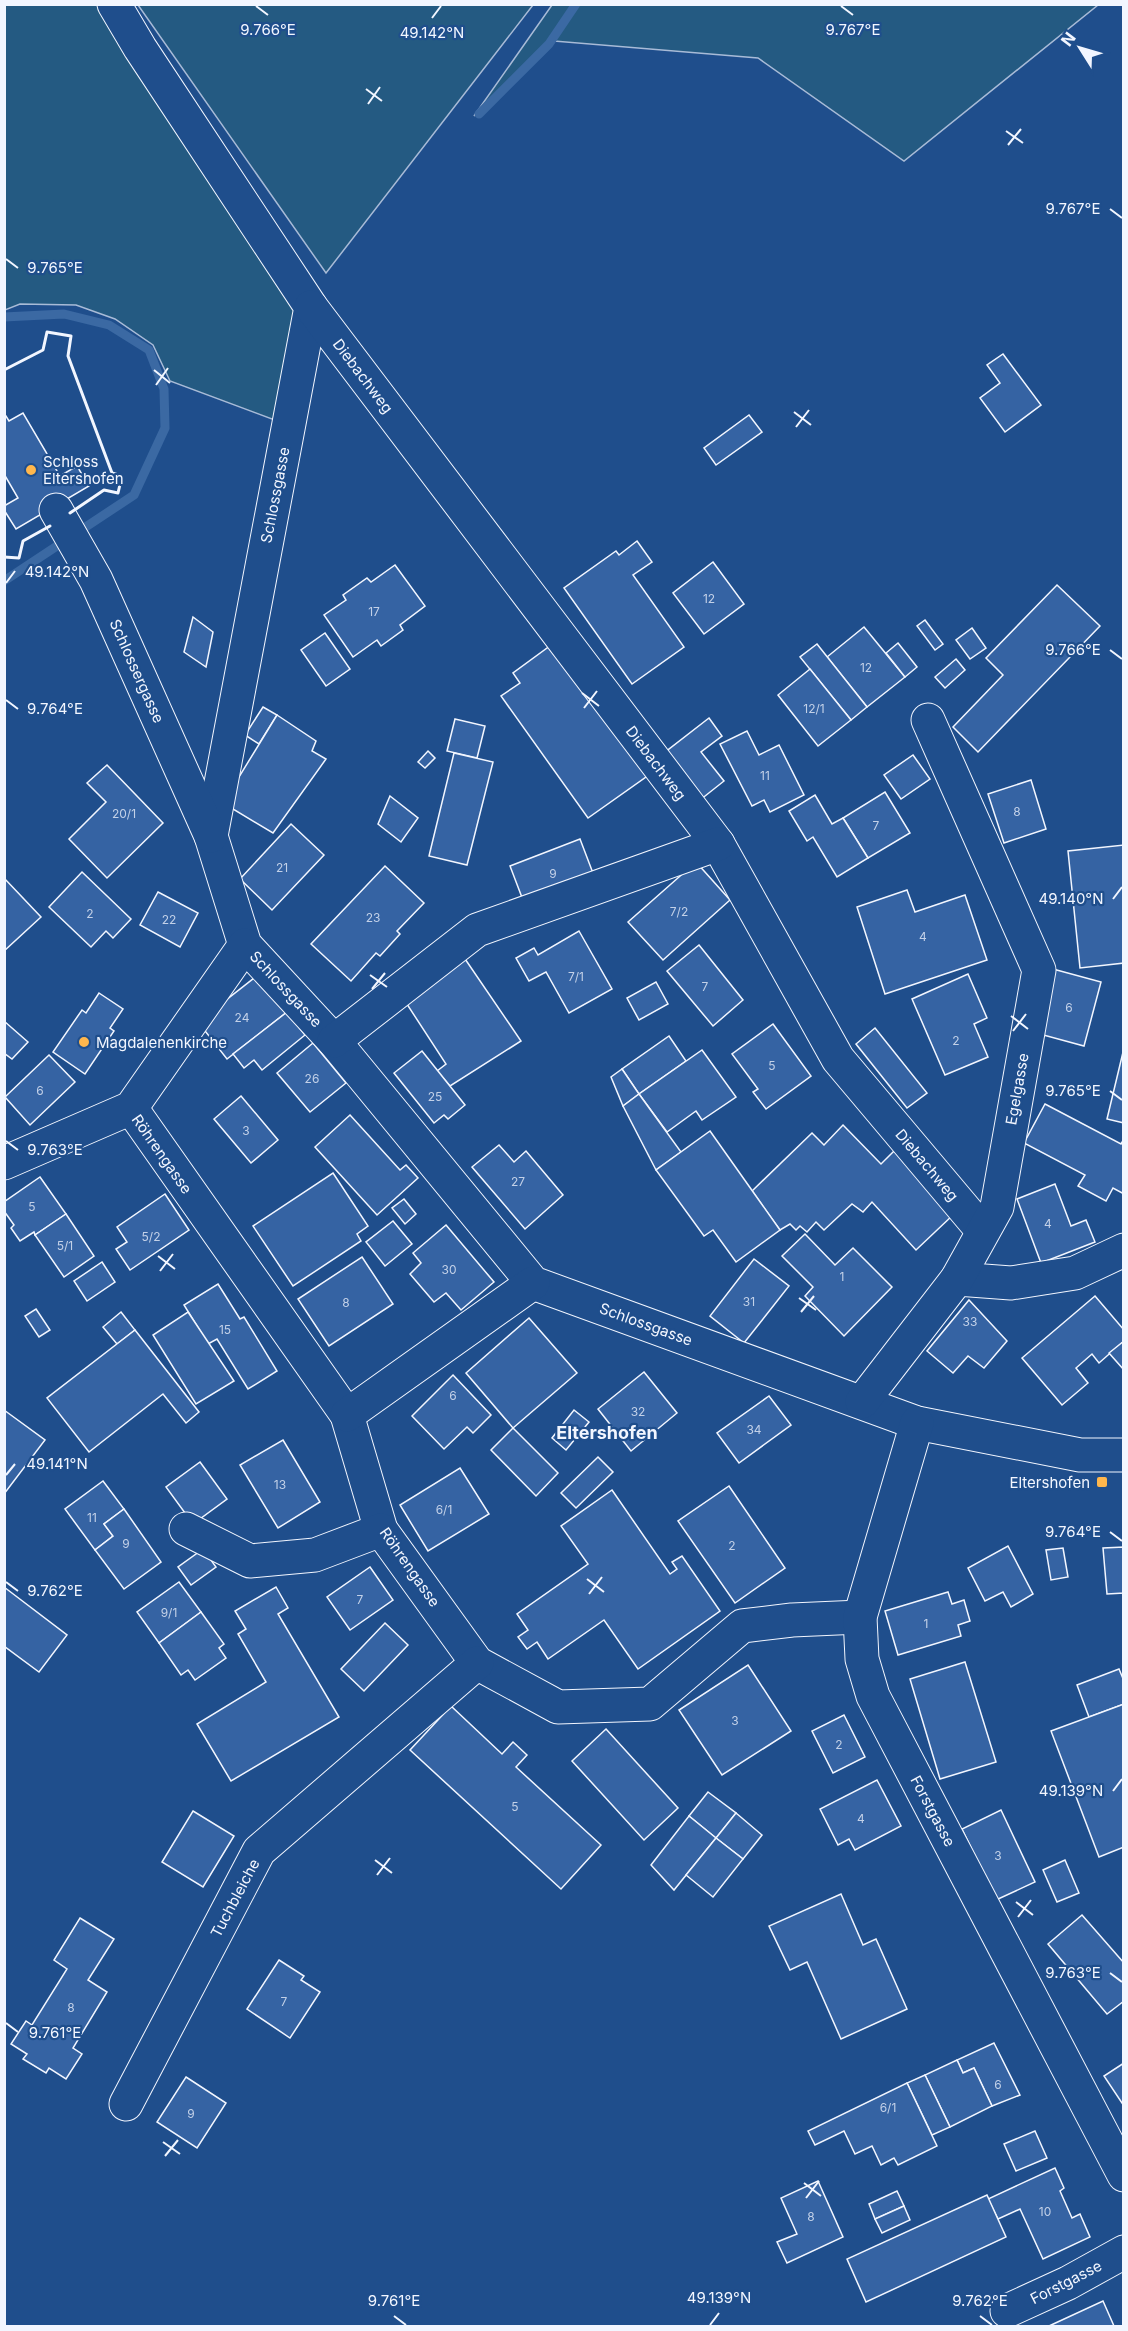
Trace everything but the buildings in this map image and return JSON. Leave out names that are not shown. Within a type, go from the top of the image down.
[{"type":"street","points":[[114,4],[140,48],[311,307]]},
{"type":"street","name":"Schlossgasse","points":[[311,307],[210,836],[245,945],[334,1041],[533,1283],[917,1423],[1080,1455],[1124,1455]]},
{"type":"street","name":"Diebachweg","points":[[311,307],[718,844],[838,1059],[982,1230]]},
{"type":"street","name":"Schlossergasse","points":[[61,519],[96,580],[210,836]]},
{"type":"street","name":"Egelgasse","points":[[862,1402],[957,1279],[982,1230],[997,1207],[1039,970],[928,720]]},
{"type":"street","points":[[334,1041],[477,930],[718,844]]},
{"type":"street","points":[[4,1163],[131,1108],[245,945]]},
{"type":"street","name":"Röhrengasse","points":[[131,1108],[347,1415],[381,1530],[477,1663],[558,1707],[650,1704],[742,1626],[792,1620],[860,1617]]},
{"type":"street","points":[[957,1279],[1011,1283],[1075,1273],[1124,1250]]},
{"type":"street","points":[[347,1415],[533,1283]]},
{"type":"street","name":"Forstgasse","points":[[917,1423],[860,1617],[862,1659],[873,1696],[1124,2175]]},
{"type":"street","points":[[186,1529],[250,1561],[315,1555],[381,1530]]},
{"type":"street","name":"Tuchbleiche","points":[[126,2104],[259,1851],[477,1663]]},
{"type":"street","name":"Forstgasse","points":[[1007,2311],[1068,2283],[1124,2252]]},
{"type":"shaded area","points":[[5,5],[114,5],[311,307],[288,425],[170,381],[153,345],[115,319],[76,305],[20,304],[5,310]]},
{"type":"shaded area","points":[[138,5],[533,5],[326,273]]},
{"type":"shaded area","points":[[552,5],[1098,5],[904,161],[758,58],[554,41],[474,116]]},
{"type":"waterway","points":[[479,114],[549,44],[576,4]]},
{"type":"waterway","points":[[4,317],[64,314],[109,325],[149,350],[164,389],[165,428],[134,495],[4,581]]},
{"type":"wall","points":[[4,370],[43,350],[47,332],[71,336],[68,356],[112,473],[122,476],[118,493],[104,490],[70,513]]},
{"type":"wall","points":[[4,557],[19,558],[23,541],[50,526]]},
{"type":"place","name":"Schloss Eltershofen","points":[[31,470]]},
{"type":"place","name":"Magdalenenkirche","points":[[84,1042]]},
{"type":"place","name":"Eltershofen","points":[[1102,1482]]},
{"type":"district","name":"Eltershofen","points":[[607,1432]]}]
